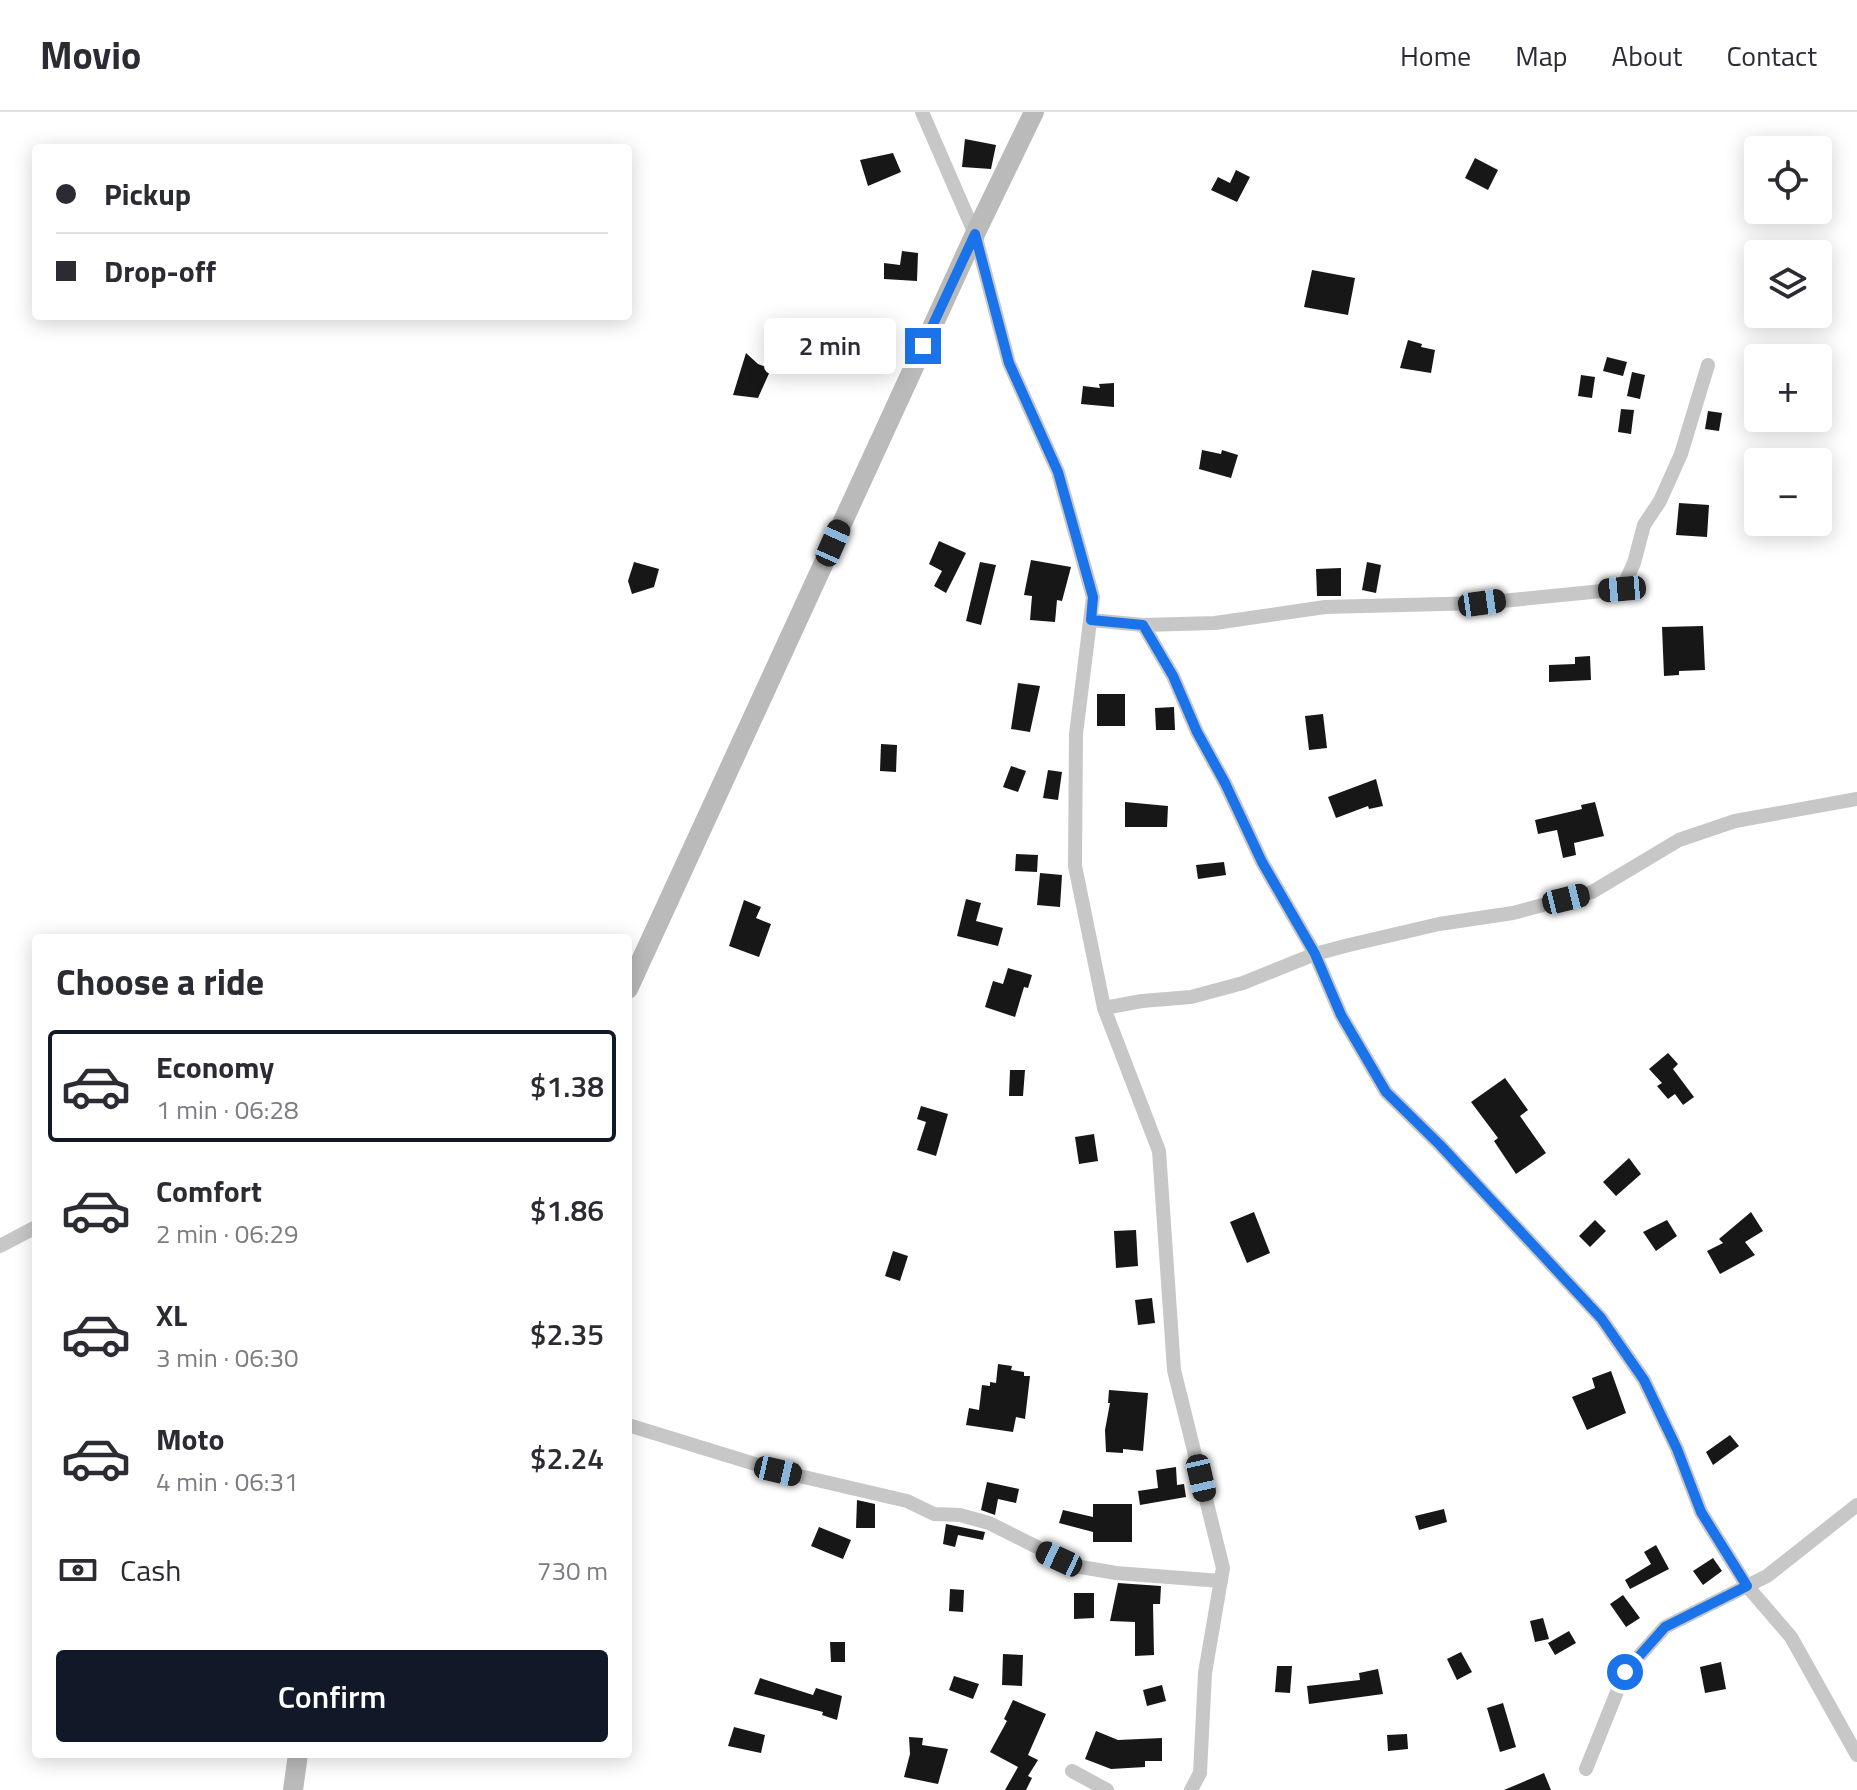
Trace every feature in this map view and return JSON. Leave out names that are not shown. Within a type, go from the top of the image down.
[{"type":"street","points":[[922,112],[975,234],[1009,363],[1058,472],[1093,597],[1076,734],[1075,866],[1104,1008],[1159,1151],[1174,1370],[1223,1568],[1205,1673],[1200,1773],[1191,1790]]},
{"type":"street","points":[[632,980],[1034,112]]},
{"type":"street","points":[[1091,620],[1143,625],[1215,623],[1325,607],[1482,603],[1622,589],[1634,563],[1644,525],[1660,501],[1681,454],[1708,365]]},
{"type":"street","points":[[1143,625],[1173,676],[1197,732],[1262,862],[1315,954],[1341,1015],[1386,1092],[1440,1145],[1601,1318],[1644,1380],[1677,1449],[1701,1512],[1747,1586],[1791,1637],[1857,1755]]},
{"type":"street","points":[[1104,1008],[1191,997],[1243,983],[1315,954],[1439,924],[1513,913],[1592,892],[1679,840],[1735,821],[1857,799]]},
{"type":"street","points":[[0,1246],[32,1229]]},
{"type":"street","points":[[632,1426],[778,1471],[907,1501],[934,1514],[960,1515],[989,1523],[1075,1566],[1116,1573],[1221,1581]]},
{"type":"street","points":[[1586,1769],[1625,1672],[1665,1627],[1767,1576],[1857,1505]]},
{"type":"street","points":[[293,1790],[297,1758]]},
{"type":"street","points":[[1072,1771],[1107,1790]]},
{"type":"building","points":[[965,139],[996,145],[991,169],[962,167]]},
{"type":"building","points":[[893,153],[901,172],[868,186],[860,160]]},
{"type":"building","points":[[1475,158],[1498,170],[1488,190],[1465,178]]},
{"type":"building","points":[[1236,170],[1250,177],[1237,202],[1211,190],[1218,177],[1230,183]]},
{"type":"building","points":[[902,251],[918,253],[917,281],[884,279],[884,263],[900,265]]},
{"type":"building","points":[[1312,270],[1355,278],[1348,315],[1304,307]]},
{"type":"building","points":[[1408,340],[1435,350],[1431,373],[1400,368]]},
{"type":"building","points":[[746,353],[758,364],[771,369],[758,398],[733,395]]},
{"type":"building","points":[[1607,357],[1627,362],[1623,376],[1603,371]]},
{"type":"building","points":[[1632,372],[1645,375],[1640,399],[1627,396]]},
{"type":"building","points":[[1581,375],[1595,377],[1592,398],[1578,396]]},
{"type":"building","points":[[1114,383],[1114,407],[1081,404],[1083,386],[1100,388],[1099,384]]},
{"type":"building","points":[[1621,409],[1634,410],[1631,434],[1618,432]]},
{"type":"building","points":[[1708,411],[1722,413],[1719,431],[1705,429]]},
{"type":"building","points":[[1202,450],[1221,454],[1222,450],[1238,455],[1231,478],[1199,469]]},
{"type":"building","points":[[1679,503],[1709,505],[1707,537],[1676,535]]},
{"type":"building","points":[[939,541],[966,553],[946,593],[934,586],[942,571],[929,564]]},
{"type":"building","points":[[1031,560],[1071,567],[1062,601],[1057,600],[1055,622],[1030,620],[1032,596],[1024,595]]},
{"type":"building","points":[[634,562],[659,569],[654,587],[632,594],[628,581]]},
{"type":"building","points":[[980,562],[996,565],[981,625],[966,621]]},
{"type":"building","points":[[1367,562],[1381,565],[1376,593],[1362,590]]},
{"type":"building","points":[[1341,568],[1341,596],[1317,596],[1316,569]]},
{"type":"building","points":[[1703,626],[1705,670],[1679,671],[1679,675],[1664,676],[1662,627]]},
{"type":"building","points":[[1590,656],[1591,680],[1549,682],[1549,665],[1575,664],[1575,657]]},
{"type":"building","points":[[1018,683],[1040,686],[1030,732],[1011,729]]},
{"type":"building","points":[[1097,694],[1125,694],[1125,726],[1097,726]]},
{"type":"building","points":[[1174,707],[1175,730],[1156,730],[1155,708]]},
{"type":"building","points":[[1323,714],[1327,748],[1309,750],[1305,716]]},
{"type":"building","points":[[881,744],[897,745],[896,772],[880,771]]},
{"type":"building","points":[[1011,766],[1026,771],[1018,792],[1003,787]]},
{"type":"building","points":[[1048,770],[1062,772],[1058,800],[1043,798]]},
{"type":"building","points":[[1376,779],[1383,806],[1369,809],[1368,806],[1336,818],[1328,797]]},
{"type":"building","points":[[1125,802],[1168,806],[1167,827],[1125,827]]},
{"type":"building","points":[[1595,802],[1604,836],[1574,843],[1576,855],[1563,858],[1557,830],[1538,834],[1535,820],[1582,809],[1581,805]]},
{"type":"building","points":[[1016,854],[1038,855],[1037,872],[1015,871]]},
{"type":"building","points":[[1224,862],[1226,875],[1198,879],[1196,865]]},
{"type":"building","points":[[1040,873],[1062,875],[1060,907],[1037,905]]},
{"type":"building","points":[[966,899],[981,903],[976,921],[1003,928],[998,946],[957,936]]},
{"type":"building","points":[[744,900],[761,907],[756,918],[771,924],[759,957],[729,946]]},
{"type":"building","points":[[1008,968],[1032,975],[1028,988],[1024,987],[1015,1017],[985,1007],[993,981],[1003,984]]},
{"type":"building","points":[[1668,1053],[1678,1064],[1673,1069],[1694,1097],[1683,1105],[1675,1094],[1668,1099],[1657,1086],[1662,1083],[1649,1069]]},
{"type":"building","points":[[1010,1070],[1025,1070],[1023,1096],[1009,1096]]},
{"type":"building","points":[[1505,1078],[1528,1110],[1520,1116],[1546,1153],[1516,1174],[1494,1141],[1498,1138],[1471,1102]]},
{"type":"building","points":[[921,1106],[948,1114],[936,1156],[917,1150],[926,1122],[917,1119]]},
{"type":"building","points":[[1094,1134],[1098,1161],[1079,1164],[1075,1137]]},
{"type":"building","points":[[1629,1158],[1641,1174],[1616,1196],[1603,1182]]},
{"type":"building","points":[[1254,1212],[1270,1253],[1247,1263],[1230,1222]]},
{"type":"building","points":[[1751,1212],[1763,1231],[1745,1242],[1755,1255],[1720,1274],[1707,1251],[1723,1243],[1719,1239]]},
{"type":"building","points":[[1595,1220],[1606,1231],[1590,1247],[1579,1236]]},
{"type":"building","points":[[1667,1220],[1677,1236],[1656,1251],[1643,1232]]},
{"type":"building","points":[[1136,1230],[1138,1266],[1116,1268],[1114,1231]]},
{"type":"building","points":[[893,1251],[908,1256],[900,1281],[885,1276]]},
{"type":"building","points":[[1152,1298],[1155,1323],[1138,1325],[1135,1300]]},
{"type":"building","points":[[998,1364],[1012,1366],[1011,1370],[1030,1376],[1025,1419],[1016,1417],[1013,1432],[966,1425],[969,1408],[979,1410],[982,1385],[996,1383]]},
{"type":"building","points":[[1611,1371],[1626,1413],[1587,1430],[1572,1397],[1595,1388],[1592,1378]]},
{"type":"building","points":[[1109,1390],[1148,1393],[1143,1451],[1123,1449],[1123,1453],[1106,1452]]},
{"type":"building","points":[[1730,1435],[1739,1446],[1713,1465],[1706,1452]]},
{"type":"building","points":[[1176,1467],[1177,1485],[1184,1484],[1186,1497],[1140,1505],[1138,1491],[1158,1488],[1156,1470]]},
{"type":"building","points":[[987,1482],[1019,1489],[1016,1503],[998,1499],[995,1515],[981,1510]]},
{"type":"building","points":[[857,1500],[875,1504],[875,1528],[856,1528]]},
{"type":"building","points":[[1093,1504],[1132,1504],[1132,1542],[1093,1542],[1093,1532],[1059,1523],[1063,1510],[1093,1517]]},
{"type":"building","points":[[1444,1509],[1447,1522],[1419,1530],[1415,1516]]},
{"type":"building","points":[[946,1524],[985,1532],[983,1540],[958,1535],[955,1547],[943,1544]]},
{"type":"building","points":[[819,1527],[851,1540],[843,1559],[811,1546]]},
{"type":"building","points":[[1656,1545],[1669,1569],[1630,1589],[1625,1580],[1651,1564],[1644,1552]]},
{"type":"building","points":[[1713,1558],[1722,1571],[1703,1585],[1693,1571]]},
{"type":"building","points":[[1118,1583],[1161,1586],[1160,1604],[1153,1604],[1154,1655],[1135,1656],[1135,1622],[1110,1621]]},
{"type":"building","points":[[950,1589],[964,1590],[963,1612],[949,1611]]},
{"type":"building","points":[[1074,1593],[1094,1593],[1094,1618],[1074,1619]]},
{"type":"building","points":[[1623,1595],[1640,1618],[1626,1627],[1610,1604]]},
{"type":"building","points":[[1543,1618],[1549,1639],[1535,1642],[1530,1621]]},
{"type":"building","points":[[1569,1631],[1576,1643],[1555,1655],[1548,1643]]},
{"type":"building","points":[[830,1642],[845,1642],[845,1662],[831,1662]]},
{"type":"building","points":[[1461,1652],[1472,1672],[1457,1680],[1447,1659]]},
{"type":"building","points":[[1003,1654],[1023,1655],[1022,1686],[1002,1685]]},
{"type":"building","points":[[1721,1662],[1726,1689],[1705,1693],[1700,1667]]},
{"type":"building","points":[[1277,1666],[1292,1666],[1290,1693],[1275,1692]]},
{"type":"building","points":[[1378,1669],[1383,1694],[1309,1704],[1307,1686],[1360,1680],[1359,1673]]},
{"type":"building","points":[[954,1676],[979,1684],[973,1699],[949,1690]]},
{"type":"building","points":[[760,1678],[813,1695],[816,1688],[842,1696],[837,1720],[822,1715],[823,1712],[754,1694]]},
{"type":"building","points":[[1162,1685],[1166,1701],[1147,1706],[1143,1690]]},
{"type":"building","points":[[1013,1700],[1046,1714],[1028,1755],[1038,1760],[1028,1776],[1032,1778],[1026,1790],[1005,1790],[1018,1767],[990,1752],[1007,1721],[1004,1719]]},
{"type":"building","points":[[1503,1703],[1516,1747],[1500,1752],[1487,1708]]},
{"type":"building","points":[[734,1727],[765,1735],[761,1753],[728,1746]]},
{"type":"building","points":[[1096,1731],[1118,1740],[1162,1738],[1162,1761],[1145,1761],[1145,1767],[1111,1769],[1085,1759]]},
{"type":"building","points":[[1407,1734],[1408,1749],[1388,1751],[1387,1735]]},
{"type":"building","points":[[909,1737],[923,1738],[922,1745],[948,1749],[938,1784],[904,1777],[910,1754]]},
{"type":"building","points":[[1544,1773],[1551,1790],[1504,1790]]},
{"type":"route","points":[[923,346],[975,234],[1009,363],[1058,472],[1093,597],[1091,620],[1143,625],[1173,676],[1197,732],[1262,862],[1315,954],[1341,1015],[1386,1092],[1440,1145],[1601,1318],[1644,1380],[1677,1449],[1701,1512],[1747,1586],[1665,1627],[1625,1672]]}]
